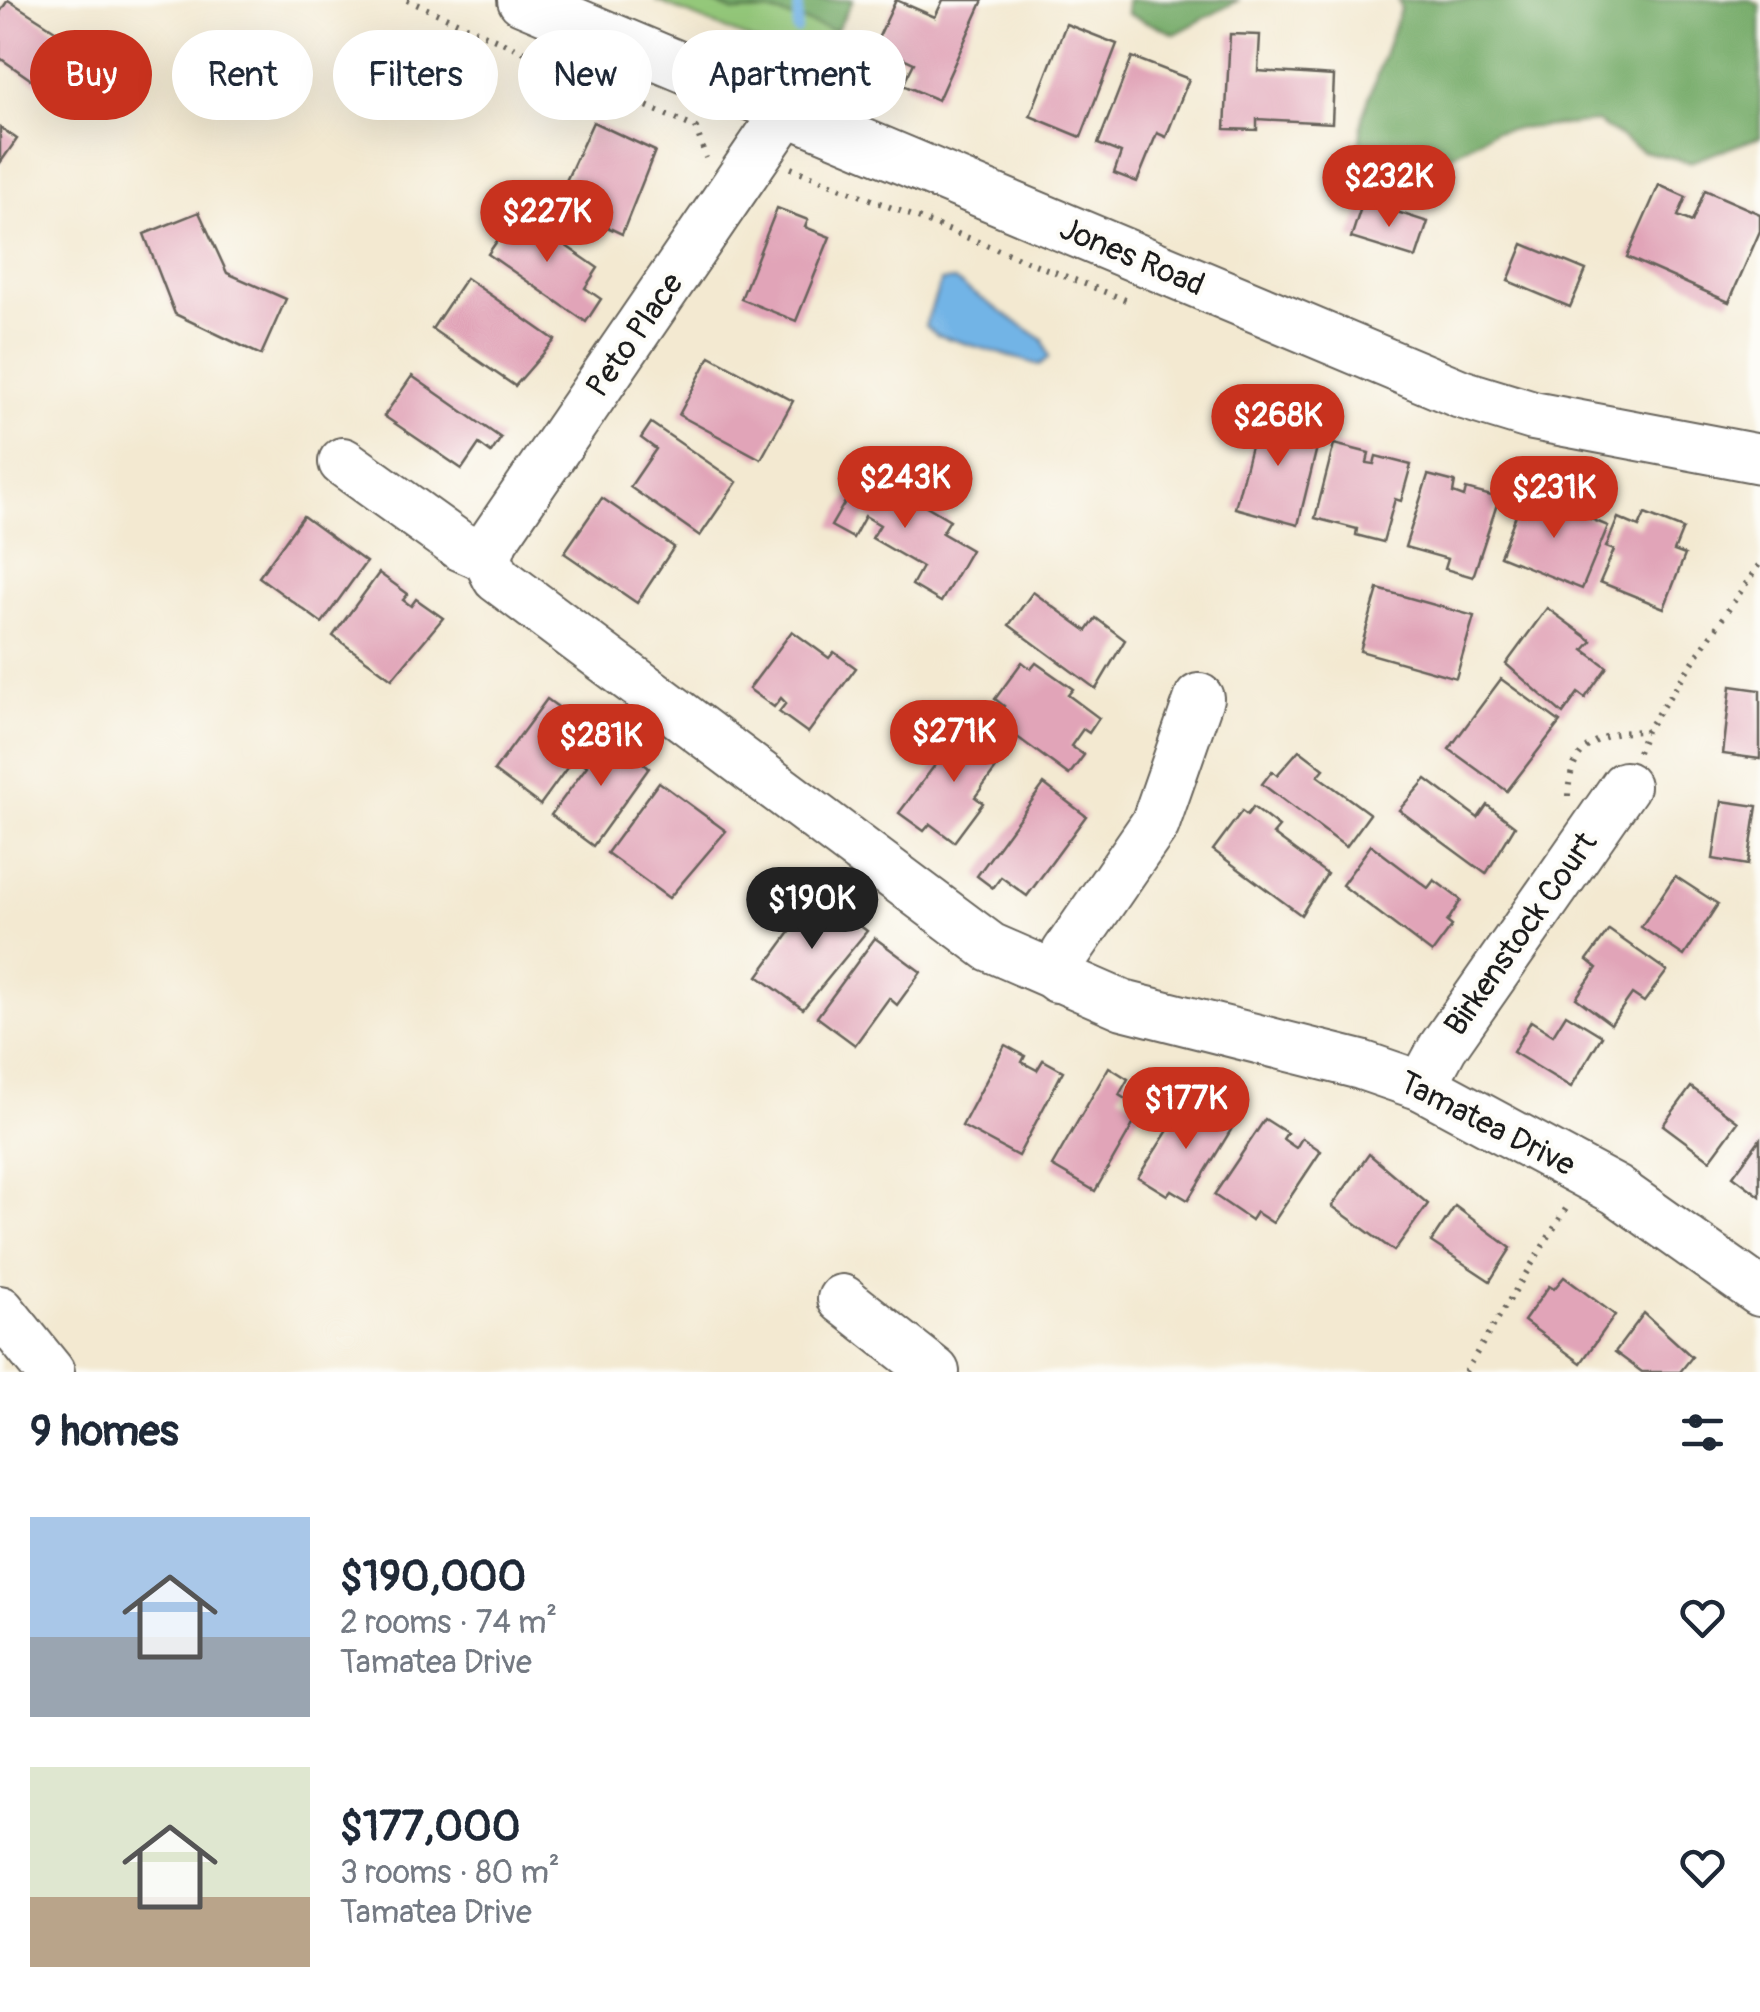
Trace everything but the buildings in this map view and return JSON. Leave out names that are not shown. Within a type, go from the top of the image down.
[{"type":"street","name":"Jones Road","points":[[522,0],[672,64]]},
{"type":"street","name":"Peto Place","points":[[486,558],[494,539],[732,195],[794,120]]},
{"type":"street","name":"Jones Road","points":[[803,120],[1461,394],[1533,416],[1760,459]]},
{"type":"street","name":"Tamatea Drive","points":[[343,462],[460,546],[486,558],[497,578],[990,948],[1122,1004],[1361,1065],[1422,1086],[1588,1174],[1760,1292]]},
{"type":"street","points":[[1057,978],[1066,953],[1154,824],[1199,698]]},
{"type":"street","name":"Birkenstock Court","points":[[1422,1086],[1443,1047],[1624,786]]},
{"type":"street","points":[[842,1299],[936,1372]]},
{"type":"street","points":[[0,1310],[50,1372]]},
{"type":"path","points":[[406,0],[696,128],[706,159],[699,174],[732,195]]},
{"type":"path","points":[[785,166],[795,120]]},
{"type":"path","points":[[1624,786],[1646,731],[1760,563]]},
{"type":"path","points":[[1568,806],[1569,770],[1591,742],[1620,732],[1646,731]]},
{"type":"path","points":[[1464,1372],[1588,1174]]},
{"type":"green space","points":[[655,0],[849,0],[837,30],[727,30]]},
{"type":"green space","points":[[705,0],[853,0],[837,30],[769,11],[735,12]]},
{"type":"green space","points":[[1126,0],[1239,0],[1175,34],[1127,14]]},
{"type":"green space","points":[[1398,0],[1750,0],[1760,5],[1760,137],[1690,162],[1642,151],[1597,122],[1494,131],[1427,169],[1357,167],[1363,114],[1401,7]]},
{"type":"water","points":[[954,280],[1043,340],[1049,358],[1039,365],[937,335],[925,325],[941,281]]},
{"type":"waterway","points":[[797,30],[799,0]]}]
